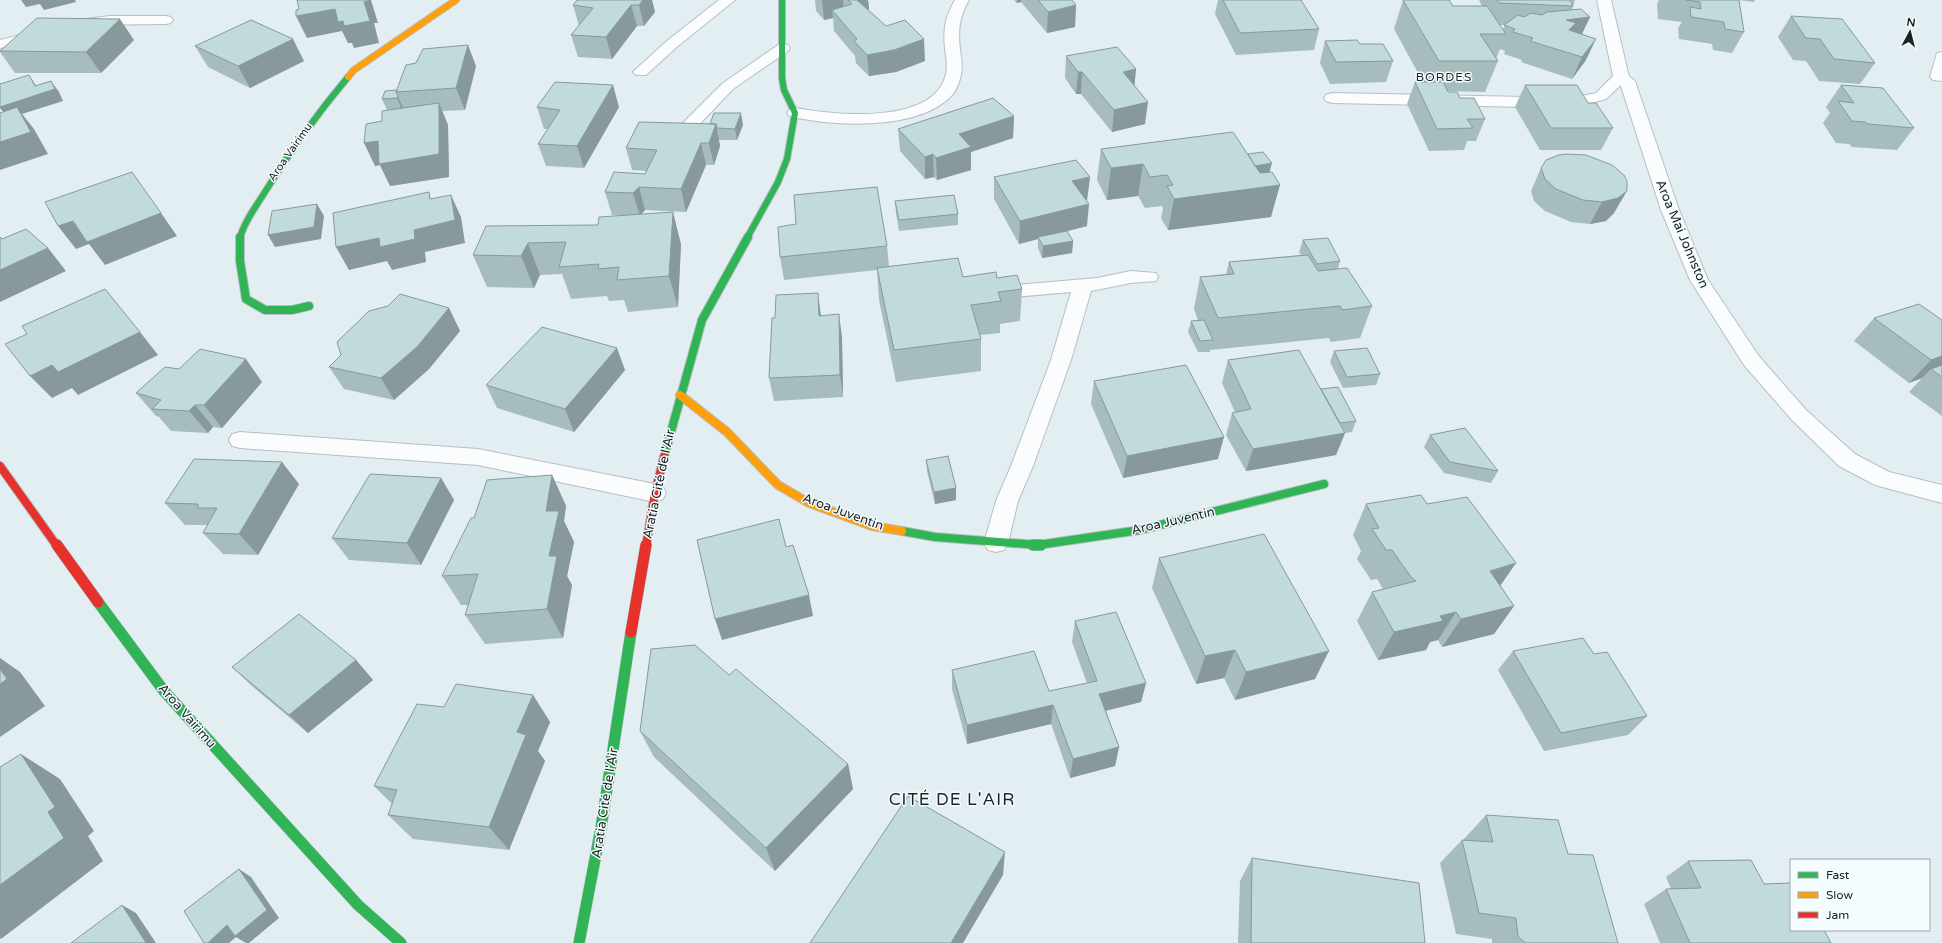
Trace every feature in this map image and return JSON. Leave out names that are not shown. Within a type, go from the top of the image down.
[{"type":"street","name":"Aroa Vairimu","points":[[309,306],[292,310],[265,310],[246,299],[241,273],[240,238],[255,207],[276,173],[325,103],[354,70],[456,0]]},
{"type":"street","points":[[641,72],[673,43],[728,0]]},
{"type":"street","points":[[782,0],[782,78],[784,90],[794,113],[816,118],[869,119],[910,112],[929,106],[941,97],[952,85],[954,73],[951,23],[955,11],[962,0]]},
{"type":"street","points":[[1332,98],[1573,103],[1601,96],[1619,70],[1604,0]]},
{"type":"street","points":[[74,26],[110,20],[166,20]]},
{"type":"street","points":[[0,44],[54,31]]},
{"type":"street","points":[[688,127],[728,86],[783,48]]},
{"type":"street","points":[[1938,76],[1942,56]]},
{"type":"street","name":"Aroa Mai Johnston","points":[[1619,70],[1627,81],[1670,210],[1699,280],[1751,360],[1799,415],[1846,460],[1883,479],[1942,494]]},
{"type":"street","name":"Aratia Cité de l'Air","points":[[579,943],[601,828],[636,601],[655,493],[680,395],[702,320],[778,182],[787,159],[794,113]]},
{"type":"street","points":[[989,294],[1097,284],[1131,277],[1149,277]]},
{"type":"street","points":[[996,543],[1007,502],[1022,466],[1061,360],[1083,285]]},
{"type":"street","name":"Aroa Juventin","points":[[680,395],[727,432],[778,485],[809,503],[872,526],[935,538],[1038,545],[1140,530],[1324,484]]},
{"type":"street","points":[[240,440],[478,457],[655,493]]},
{"type":"street","name":"Aroa Vairimu","points":[[0,466],[31,511],[164,691],[358,905],[401,943]]},
{"type":"building","points":[[297,0],[368,0],[364,2],[370,21],[344,26],[343,21],[338,22],[335,9],[296,16],[296,10],[299,9]]},
{"type":"building","points":[[577,0],[643,0],[639,5],[631,5],[606,37],[571,35],[593,8],[573,5]]},
{"type":"building","points":[[848,0],[857,0],[886,26],[905,20],[924,39],[894,50],[867,55],[854,41],[857,39],[832,10],[852,4]]},
{"type":"building","points":[[1038,0],[1072,0],[1076,5],[1048,12]]},
{"type":"building","points":[[1223,0],[1301,0],[1319,29],[1240,33]]},
{"type":"building","points":[[1403,0],[1449,0],[1453,6],[1487,6],[1506,34],[1480,34],[1498,61],[1439,61]]},
{"type":"building","points":[[1497,0],[1570,0],[1573,6],[1499,3]]},
{"type":"building","points":[[1686,0],[1739,0],[1744,32],[1725,29],[1724,22],[1691,17],[1690,7],[1701,9],[1700,2]]},
{"type":"building","points":[[1581,9],[1590,17],[1566,20],[1576,23],[1569,30],[1596,39],[1582,57],[1530,41],[1533,38],[1513,32],[1515,29],[1504,25],[1518,15],[1524,17],[1531,13],[1542,15],[1547,12]]},
{"type":"building","points":[[1791,16],[1842,19],[1875,63],[1834,59],[1820,39],[1806,38]]},
{"type":"building","points":[[37,18],[120,19],[86,52],[0,51]]},
{"type":"building","points":[[251,20],[293,39],[238,66],[195,46]]},
{"type":"building","points":[[1357,40],[1360,44],[1383,44],[1393,61],[1336,62],[1325,41]]},
{"type":"building","points":[[468,45],[456,88],[396,92],[406,65],[416,63],[423,49]]},
{"type":"building","points":[[1117,47],[1136,69],[1123,72],[1148,102],[1114,110],[1082,72],[1078,72],[1066,56]]},
{"type":"building","points":[[29,75],[35,86],[51,81],[55,89],[0,107],[0,84]]},
{"type":"building","points":[[555,82],[613,85],[577,146],[538,144],[560,110],[537,107]]},
{"type":"building","points":[[1415,82],[1443,82],[1448,92],[1457,92],[1460,98],[1474,98],[1485,119],[1467,119],[1473,128],[1437,129]]},
{"type":"building","points":[[1525,85],[1577,85],[1588,103],[1596,103],[1613,128],[1551,128]]},
{"type":"building","points":[[1841,85],[1883,88],[1914,128],[1852,121],[1838,101],[1854,103]]},
{"type":"building","points":[[397,90],[397,98],[382,99],[385,91]]},
{"type":"building","points":[[993,98],[1014,116],[959,134],[971,147],[936,158],[933,154],[925,157],[898,129]]},
{"type":"building","points":[[439,103],[439,154],[379,164],[378,141],[364,143],[366,124],[382,121],[382,111]]},
{"type":"building","points":[[17,107],[31,132],[0,142],[0,113]]},
{"type":"building","points":[[714,113],[741,113],[735,129],[717,128],[716,124],[710,124]]},
{"type":"building","points":[[639,122],[716,124],[709,143],[701,143],[681,189],[639,187],[633,193],[605,192],[614,172],[645,174],[657,150],[626,148]]},
{"type":"building","points":[[1233,132],[1260,173],[1272,172],[1280,185],[1174,199],[1167,186],[1173,185],[1167,175],[1150,177],[1143,164],[1111,168],[1101,149]]},
{"type":"building","points":[[1263,152],[1272,163],[1255,166],[1248,154]]},
{"type":"building","points":[[1559,155],[1586,155],[1612,165],[1624,175],[1627,181],[1627,191],[1618,198],[1602,202],[1583,200],[1556,189],[1545,179],[1541,168],[1546,160]]},
{"type":"building","points":[[1076,160],[1090,177],[1072,181],[1089,204],[1020,221],[994,177]]},
{"type":"building","points":[[132,172],[161,213],[87,242],[73,221],[58,226],[45,202]]},
{"type":"building","points":[[877,187],[887,246],[780,257],[778,227],[796,224],[794,195]]},
{"type":"building","points":[[429,192],[430,199],[451,195],[455,220],[414,230],[415,239],[380,247],[379,238],[336,247],[333,213]]},
{"type":"building","points":[[954,195],[958,214],[899,220],[895,201]]},
{"type":"building","points":[[317,204],[314,227],[268,235],[272,211]]},
{"type":"building","points":[[673,212],[669,276],[617,280],[619,267],[598,269],[599,264],[559,267],[566,242],[528,243],[521,256],[473,255],[486,226],[598,225],[599,217]]},
{"type":"building","points":[[26,229],[48,248],[0,270],[0,237],[2,239]]},
{"type":"building","points":[[1067,231],[1073,241],[1043,246],[1038,237]]},
{"type":"building","points":[[1328,238],[1340,261],[1317,264],[1303,240]]},
{"type":"building","points":[[1308,255],[1318,271],[1347,268],[1372,306],[1342,310],[1340,306],[1218,318],[1200,277],[1234,274],[1229,262]]},
{"type":"building","points":[[958,258],[963,277],[996,272],[997,278],[1017,275],[1022,289],[998,292],[1001,301],[971,305],[981,339],[894,350],[877,268]]},
{"type":"building","points":[[105,289],[140,332],[58,372],[52,365],[30,376],[5,344],[27,334],[22,326]]},
{"type":"building","points":[[818,293],[819,316],[839,314],[840,375],[769,378],[772,318],[775,318],[776,295]]},
{"type":"building","points":[[400,294],[449,308],[417,347],[381,378],[329,367],[341,355],[337,342],[369,311],[388,306]]},
{"type":"building","points":[[1919,304],[1942,320],[1942,356],[1931,360],[1874,318]]},
{"type":"building","points":[[1204,320],[1213,340],[1200,341],[1191,321]]},
{"type":"building","points":[[542,327],[617,348],[565,409],[486,385]]},
{"type":"building","points":[[1367,348],[1380,374],[1347,377],[1334,351]]},
{"type":"building","points":[[200,349],[246,359],[204,405],[195,405],[189,411],[152,409],[161,400],[136,393],[165,367],[179,369]]},
{"type":"building","points":[[1299,350],[1345,433],[1253,449],[1232,413],[1251,409],[1228,360]]},
{"type":"building","points":[[1186,365],[1224,437],[1127,456],[1094,381]]},
{"type":"building","points":[[1942,365],[1942,377],[1931,369]]},
{"type":"building","points":[[1338,387],[1356,421],[1340,423],[1321,389]]},
{"type":"building","points":[[1465,428],[1498,471],[1450,462],[1430,435]]},
{"type":"building","points":[[948,456],[956,488],[934,492],[926,460]]},
{"type":"building","points":[[194,459],[282,462],[239,534],[203,533],[217,508],[198,508],[198,504],[165,503]]},
{"type":"building","points":[[370,474],[441,478],[407,543],[332,538]]},
{"type":"building","points":[[552,475],[546,511],[559,511],[549,556],[557,556],[547,609],[465,615],[478,574],[442,576],[471,518],[474,518],[487,480]]},
{"type":"building","points":[[1421,495],[1427,504],[1467,497],[1516,563],[1490,571],[1514,606],[1461,619],[1456,612],[1440,616],[1443,621],[1394,632],[1372,592],[1416,581],[1411,577],[1392,550],[1386,550],[1372,529],[1379,528],[1366,504]]},
{"type":"building","points":[[779,519],[786,547],[793,545],[809,595],[715,619],[697,540]]},
{"type":"building","points":[[1264,534],[1329,651],[1246,672],[1235,650],[1205,656],[1159,558]]},
{"type":"building","points":[[1116,612],[1146,683],[1099,694],[1119,747],[1073,759],[1053,705],[967,725],[952,670],[1034,651],[1049,691],[1097,681],[1075,621]]},
{"type":"building","points":[[299,614],[356,660],[289,715],[232,667]]},
{"type":"building","points":[[1583,638],[1594,654],[1607,652],[1647,716],[1561,733],[1513,651]]},
{"type":"building","points":[[695,645],[729,675],[736,669],[848,764],[766,848],[640,731],[651,649]]},
{"type":"building","points":[[0,669],[7,679],[0,684]]},
{"type":"building","points":[[456,684],[533,695],[517,732],[526,735],[489,827],[388,815],[397,790],[374,786],[417,704],[444,707]]},
{"type":"building","points":[[21,754],[55,807],[48,812],[64,838],[0,885],[0,767]]},
{"type":"building","points":[[908,796],[1005,852],[951,943],[810,943]]},
{"type":"building","points":[[1486,815],[1558,820],[1568,854],[1593,855],[1618,943],[1526,943],[1518,937],[1516,918],[1479,913],[1462,840],[1493,842]]},
{"type":"building","points":[[1252,858],[1419,883],[1425,943],[1251,943]]},
{"type":"building","points":[[1751,860],[1764,884],[1790,883],[1790,931],[1825,931],[1831,943],[1690,943],[1666,889],[1701,888],[1688,861]]},
{"type":"building","points":[[239,869],[267,910],[235,936],[227,925],[208,943],[204,943],[184,911]]},
{"type":"building","points":[[122,905],[146,943],[71,943]]},
{"type":"traffic: fast","points":[[664,457],[702,320],[778,182],[787,159],[795,113],[784,90],[782,78],[782,0]]},
{"type":"traffic: fast","points":[[309,306],[292,310],[265,310],[246,299],[240,261],[240,239],[251,214],[285,161],[315,118],[348,77]]},
{"type":"traffic: fast","points":[[902,531],[935,537],[1038,545],[1140,530],[1324,484]]},
{"type":"traffic: fast","points":[[98,602],[164,691],[358,905],[401,943]]},
{"type":"traffic: fast","points":[[579,943],[601,828],[631,632]]},
{"type":"traffic: slow","points":[[348,77],[354,70],[456,0]]},
{"type":"traffic: slow","points":[[680,395],[727,432],[778,485],[809,503],[872,526],[902,531]]},
{"type":"traffic: jam","points":[[631,632],[655,493],[664,457]]},
{"type":"traffic: jam","points":[[0,466],[98,602]]},
{"type":"district","name":"BORDES","points":[[1444,77]]},
{"type":"district","name":"CITÉ DE L'AIR","points":[[952,799]]}]
